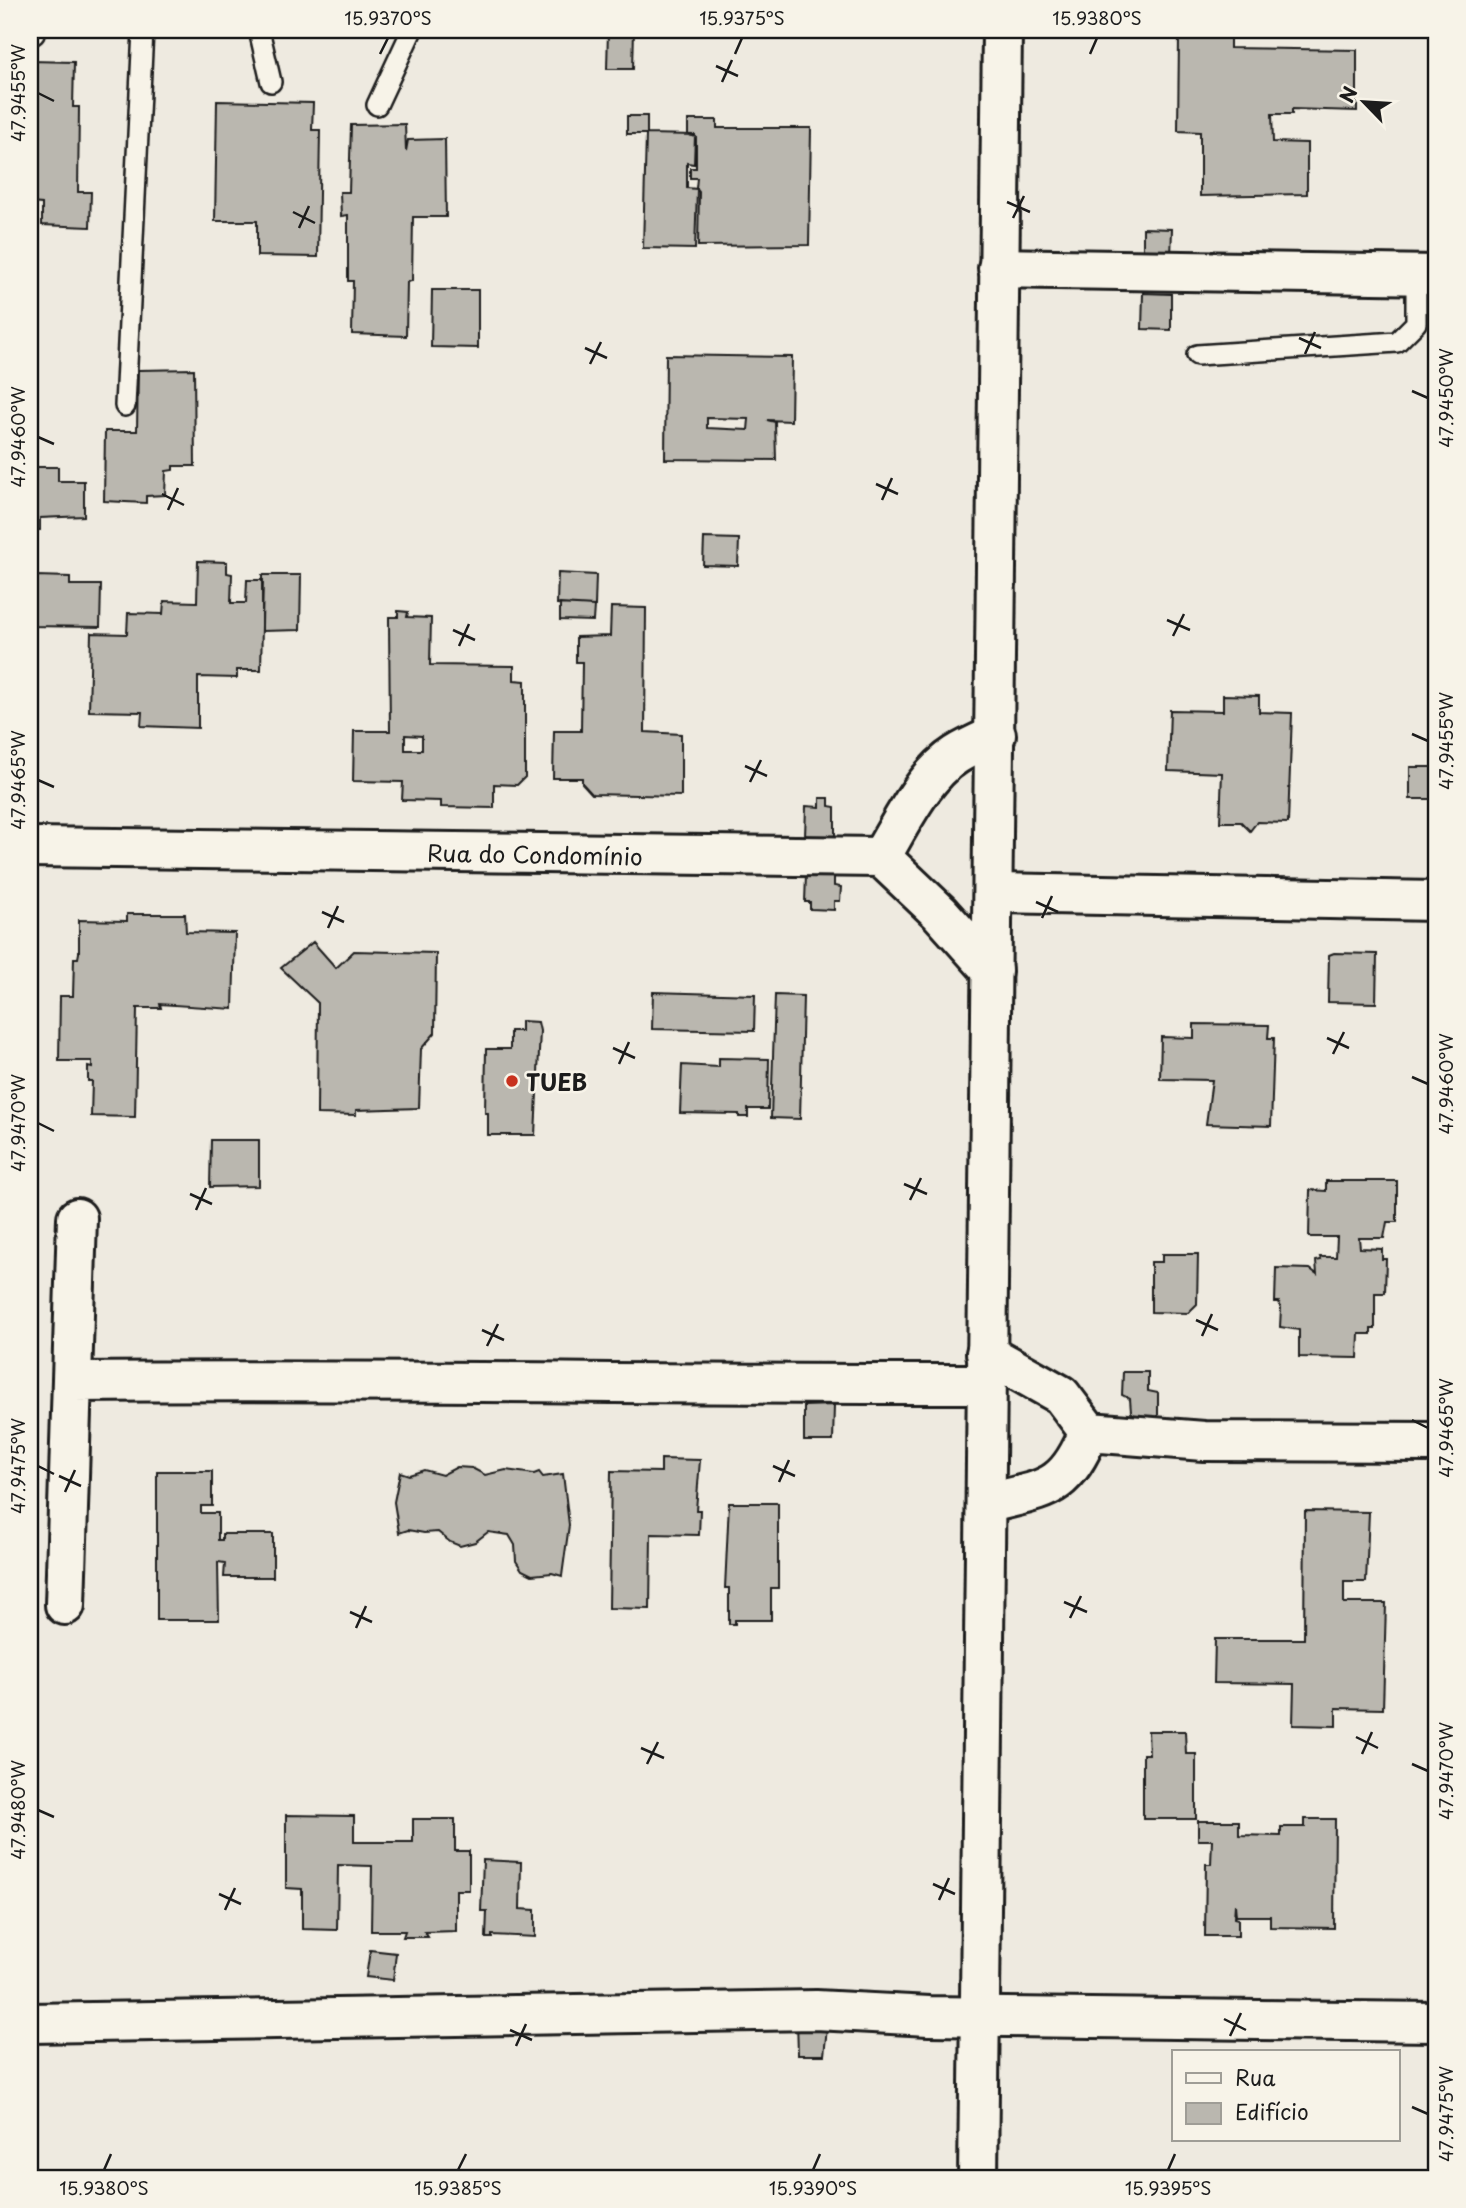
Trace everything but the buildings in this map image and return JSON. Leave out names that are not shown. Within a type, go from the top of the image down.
[{"type":"street","points":[[978,2178],[1002,30]]},
{"type":"street","points":[[998,268],[1426,275]]},
{"type":"street","points":[[992,971],[940,913],[881,857],[912,805],[938,772],[954,756],[996,735]]},
{"type":"street","name":"Rua do Condomínio","points":[[30,847],[881,857]]},
{"type":"street","points":[[994,893],[1436,901]]},
{"type":"street","points":[[65,1605],[77,1218]]},
{"type":"street","points":[[72,1382],[267,1380],[826,1386],[986,1369],[1061,1395],[1089,1432]]},
{"type":"street","points":[[1089,1432],[1204,1441],[1436,1442]]},
{"type":"street","points":[[986,1504],[1049,1486],[1065,1477],[1080,1455],[1089,1432]]},
{"type":"street","points":[[30,2022],[816,2010],[1436,2022]]},
{"type":"lane","points":[[125,407],[143,30]]},
{"type":"lane","points":[[259,30],[271,82]]},
{"type":"lane","points":[[377,105],[412,30]]},
{"type":"lane","points":[[1197,355],[1397,342],[1416,323],[1426,275]]},
{"type":"place","name":"TUEB","points":[[512,1081]]}]
